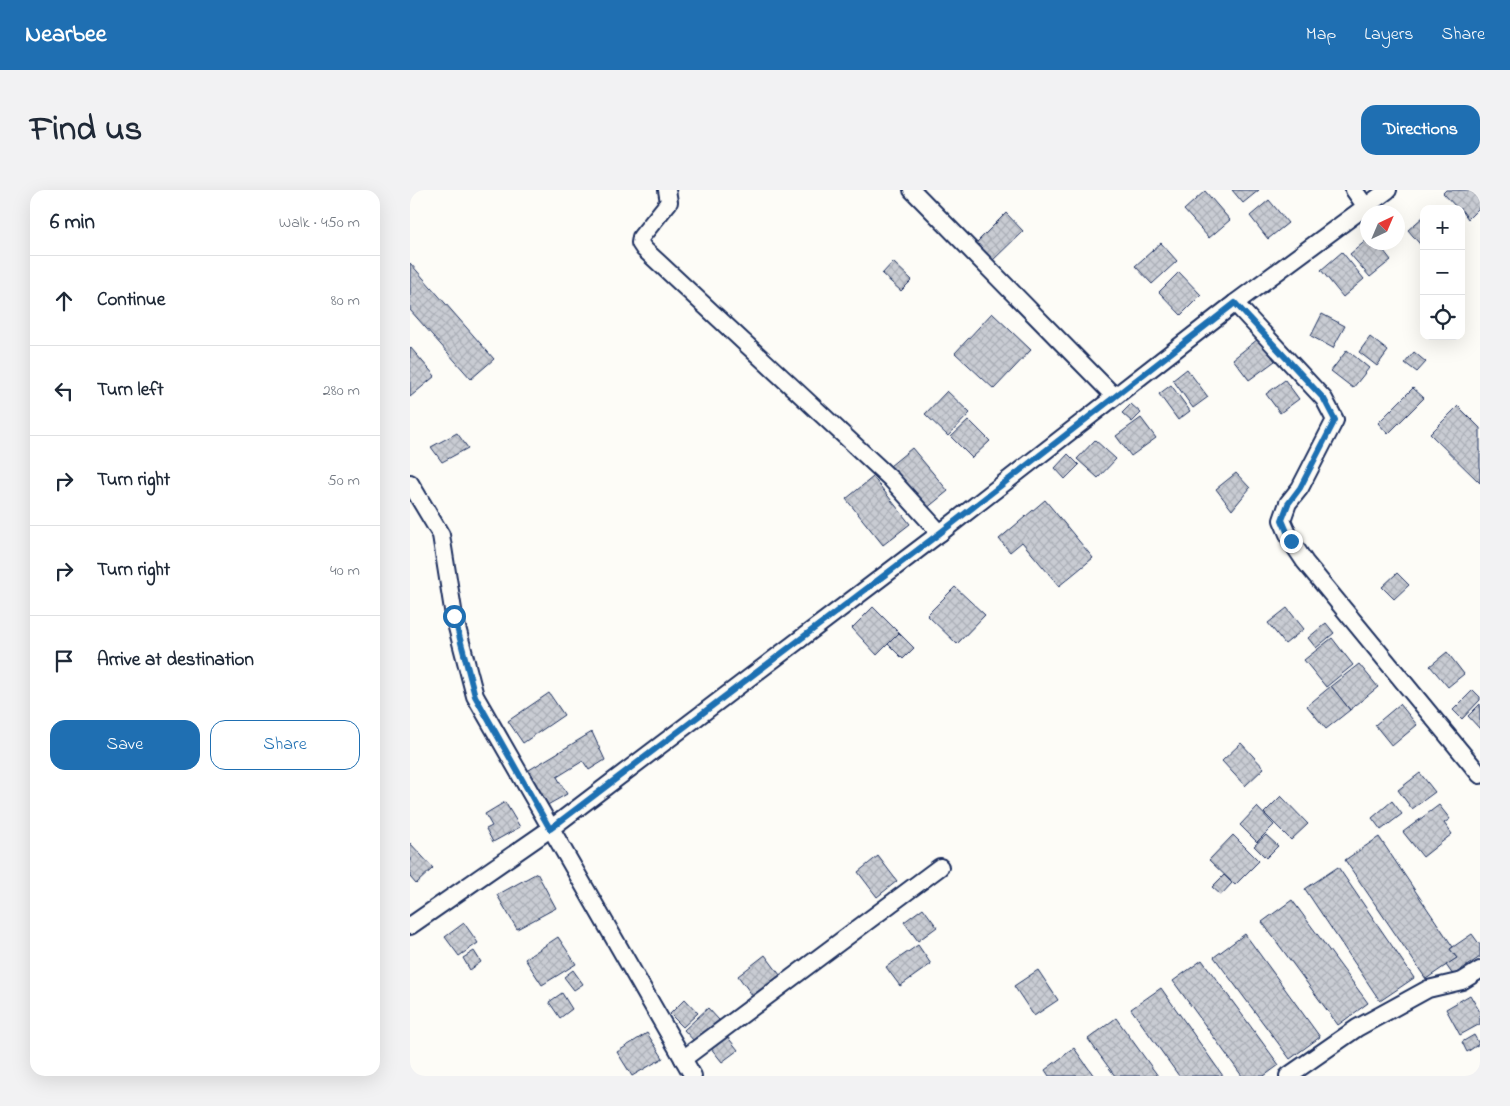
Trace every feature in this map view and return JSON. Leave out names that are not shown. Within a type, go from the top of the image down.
[{"type":"street","points":[[667,190],[669,202],[641,237],[640,243],[644,249],[891,479],[940,533]]},
{"type":"street","points":[[912,190],[1114,396]]},
{"type":"street","points":[[1354,190],[1365,205]]},
{"type":"street","points":[[1369,205],[1388,190]]},
{"type":"street","points":[[410,926],[550,829],[940,533],[1235,303],[1360,211]]},
{"type":"street","points":[[1235,303],[1324,399],[1335,420],[1300,488],[1288,504],[1282,520],[1291,541],[1305,562],[1480,775]]},
{"type":"street","points":[[410,483],[441,535],[454,616],[475,696],[687,1070],[940,867]]},
{"type":"street","points":[[1288,1076],[1357,1028],[1428,989],[1462,981],[1480,970]]},
{"type":"building","points":[[1232,190],[1259,190],[1243,203]]},
{"type":"building","points":[[1446,190],[1480,190],[1480,207],[1468,219],[1465,215],[1465,205],[1454,205],[1443,193]]},
{"type":"building","points":[[1205,191],[1230,220],[1209,238],[1184,210]]},
{"type":"building","points":[[1269,200],[1288,223],[1268,239],[1250,216]]},
{"type":"building","points":[[1006,213],[1023,231],[990,263],[973,246]]},
{"type":"building","points":[[1420,220],[1420,244],[1408,230]]},
{"type":"building","points":[[1161,243],[1177,261],[1152,284],[1135,266]]},
{"type":"building","points":[[1360,246],[1360,250],[1383,250],[1391,260],[1370,277],[1350,254]]},
{"type":"building","points":[[1342,252],[1364,279],[1343,297],[1321,270]]},
{"type":"building","points":[[893,262],[912,280],[901,291],[882,274]]},
{"type":"building","points":[[410,263],[494,359],[471,379],[410,310]]},
{"type":"building","points":[[1179,272],[1201,295],[1181,315],[1159,292]]},
{"type":"building","points":[[992,313],[1031,350],[994,389],[955,353]]},
{"type":"building","points":[[1322,314],[1345,326],[1333,348],[1311,336]]},
{"type":"building","points":[[1370,337],[1388,351],[1377,366],[1359,352]]},
{"type":"building","points":[[1258,339],[1275,361],[1249,380],[1233,359]]},
{"type":"building","points":[[410,347],[435,376],[410,397]]},
{"type":"building","points":[[1347,350],[1369,368],[1353,388],[1331,371]]},
{"type":"building","points":[[1414,352],[1426,362],[1417,372],[1405,363]]},
{"type":"building","points":[[1187,369],[1208,397],[1193,408],[1173,380]]},
{"type":"building","points":[[1285,380],[1299,399],[1280,413],[1266,394]]},
{"type":"building","points":[[1171,385],[1190,411],[1178,420],[1159,394]]},
{"type":"building","points":[[1413,388],[1424,398],[1388,434],[1378,423]]},
{"type":"building","points":[[947,391],[970,413],[948,436],[925,414]]},
{"type":"building","points":[[1131,404],[1141,413],[1132,422],[1122,413]]},
{"type":"building","points":[[1458,406],[1480,428],[1480,483],[1430,434]]},
{"type":"building","points":[[1141,418],[1156,438],[1131,456],[1116,436]]},
{"type":"building","points":[[969,420],[990,441],[972,458],[951,437]]},
{"type":"building","points":[[457,433],[468,448],[442,462],[431,447]]},
{"type":"building","points":[[1095,440],[1116,459],[1098,478],[1077,459]]},
{"type":"building","points":[[912,448],[948,491],[926,509],[890,466]]},
{"type":"building","points":[[1068,454],[1079,465],[1065,479],[1055,468]]},
{"type":"building","points":[[1236,473],[1250,488],[1232,510],[1216,489]]},
{"type":"building","points":[[873,477],[910,524],[883,545],[846,499]]},
{"type":"building","points":[[1045,500],[1093,558],[1059,586],[1022,542],[1010,552],[999,539]]},
{"type":"building","points":[[1397,573],[1409,585],[1394,599],[1382,587]]},
{"type":"building","points":[[955,587],[985,615],[957,644],[927,615]]},
{"type":"building","points":[[873,607],[899,633],[877,655],[852,628]]},
{"type":"building","points":[[1287,608],[1304,629],[1285,644],[1268,623]]},
{"type":"building","points":[[1326,623],[1334,633],[1316,648],[1308,638]]},
{"type":"building","points":[[899,633],[914,648],[903,659],[888,644]]},
{"type":"building","points":[[1332,638],[1353,665],[1326,687],[1304,660]]},
{"type":"building","points":[[1447,652],[1464,674],[1448,687],[1430,666]]},
{"type":"building","points":[[1359,664],[1378,687],[1350,710],[1331,686]]},
{"type":"building","points":[[1331,686],[1350,710],[1326,729],[1307,706]]},
{"type":"building","points":[[1473,690],[1480,697],[1480,700],[1462,719],[1453,710]]},
{"type":"building","points":[[549,693],[564,715],[523,743],[508,721]]},
{"type":"building","points":[[1400,704],[1417,725],[1392,746],[1375,725]]},
{"type":"building","points":[[1480,704],[1480,729],[1468,716]]},
{"type":"building","points":[[592,732],[605,760],[589,770],[583,761],[557,777],[567,794],[544,807],[524,773]]},
{"type":"building","points":[[1241,743],[1264,768],[1245,786],[1222,761]]},
{"type":"building","points":[[1420,773],[1435,792],[1412,809],[1398,790]]},
{"type":"building","points":[[1281,796],[1308,824],[1291,840],[1264,813]]},
{"type":"building","points":[[1392,801],[1402,814],[1381,830],[1372,818]]},
{"type":"building","points":[[505,802],[520,827],[493,842],[486,829],[492,826],[485,814]]},
{"type":"building","points":[[1439,805],[1450,819],[1444,823],[1452,834],[1423,857],[1403,832]]},
{"type":"building","points":[[1257,807],[1274,825],[1257,842],[1240,825]]},
{"type":"building","points":[[1233,835],[1259,861],[1235,885],[1209,860]]},
{"type":"building","points":[[1266,835],[1278,846],[1266,858],[1254,846]]},
{"type":"building","points":[[1379,837],[1453,947],[1450,949],[1457,958],[1426,979],[1345,860]]},
{"type":"building","points":[[410,843],[433,868],[416,884],[410,877]]},
{"type":"building","points":[[878,856],[897,881],[877,897],[858,872]]},
{"type":"building","points":[[1338,867],[1414,978],[1380,1001],[1305,889]]},
{"type":"building","points":[[537,873],[556,908],[517,929],[497,895]]},
{"type":"building","points":[[1224,875],[1232,883],[1221,895],[1212,887]]},
{"type":"building","points":[[1292,900],[1368,1003],[1338,1025],[1262,922]]},
{"type":"building","points":[[923,908],[937,927],[918,941],[904,922]]},
{"type":"building","points":[[464,923],[478,943],[459,956],[445,937]]},
{"type":"building","points":[[1245,934],[1320,1037],[1290,1059],[1214,957]]},
{"type":"building","points":[[1472,934],[1480,945],[1480,957],[1453,975],[1446,965],[1457,958],[1450,949]]},
{"type":"building","points":[[558,937],[576,964],[542,985],[525,959]]},
{"type":"building","points":[[918,945],[931,964],[900,986],[886,967]]},
{"type":"building","points":[[474,951],[481,962],[470,970],[463,958]]},
{"type":"building","points":[[765,955],[783,979],[755,999],[738,976]]},
{"type":"building","points":[[1202,960],[1279,1065],[1264,1076],[1242,1076],[1173,981]]},
{"type":"building","points":[[573,970],[583,984],[574,990],[564,977]]},
{"type":"building","points":[[1038,970],[1058,1000],[1034,1016],[1014,986]]},
{"type":"building","points":[[1161,988],[1223,1076],[1179,1076],[1131,1009]]},
{"type":"building","points":[[562,993],[572,1009],[560,1018],[549,1002]]},
{"type":"building","points":[[1470,995],[1480,1012],[1480,1024],[1460,1035],[1446,1009]]},
{"type":"building","points":[[685,999],[698,1013],[683,1027],[670,1014]]},
{"type":"building","points":[[708,1008],[719,1020],[695,1042],[684,1030]]},
{"type":"building","points":[[1116,1018],[1158,1076],[1115,1076],[1088,1039]]},
{"type":"building","points":[[647,1033],[663,1058],[632,1076],[617,1052]]},
{"type":"building","points":[[726,1035],[738,1050],[722,1062],[710,1047]]},
{"type":"building","points":[[1474,1035],[1479,1044],[1467,1052],[1462,1042]]},
{"type":"building","points":[[1074,1048],[1094,1076],[1049,1076],[1045,1070]]},
{"type":"route","points":[[454,616],[475,696],[550,829],[940,533],[1235,303],[1324,399],[1335,420],[1300,488],[1288,504],[1282,520],[1291,541]]}]
